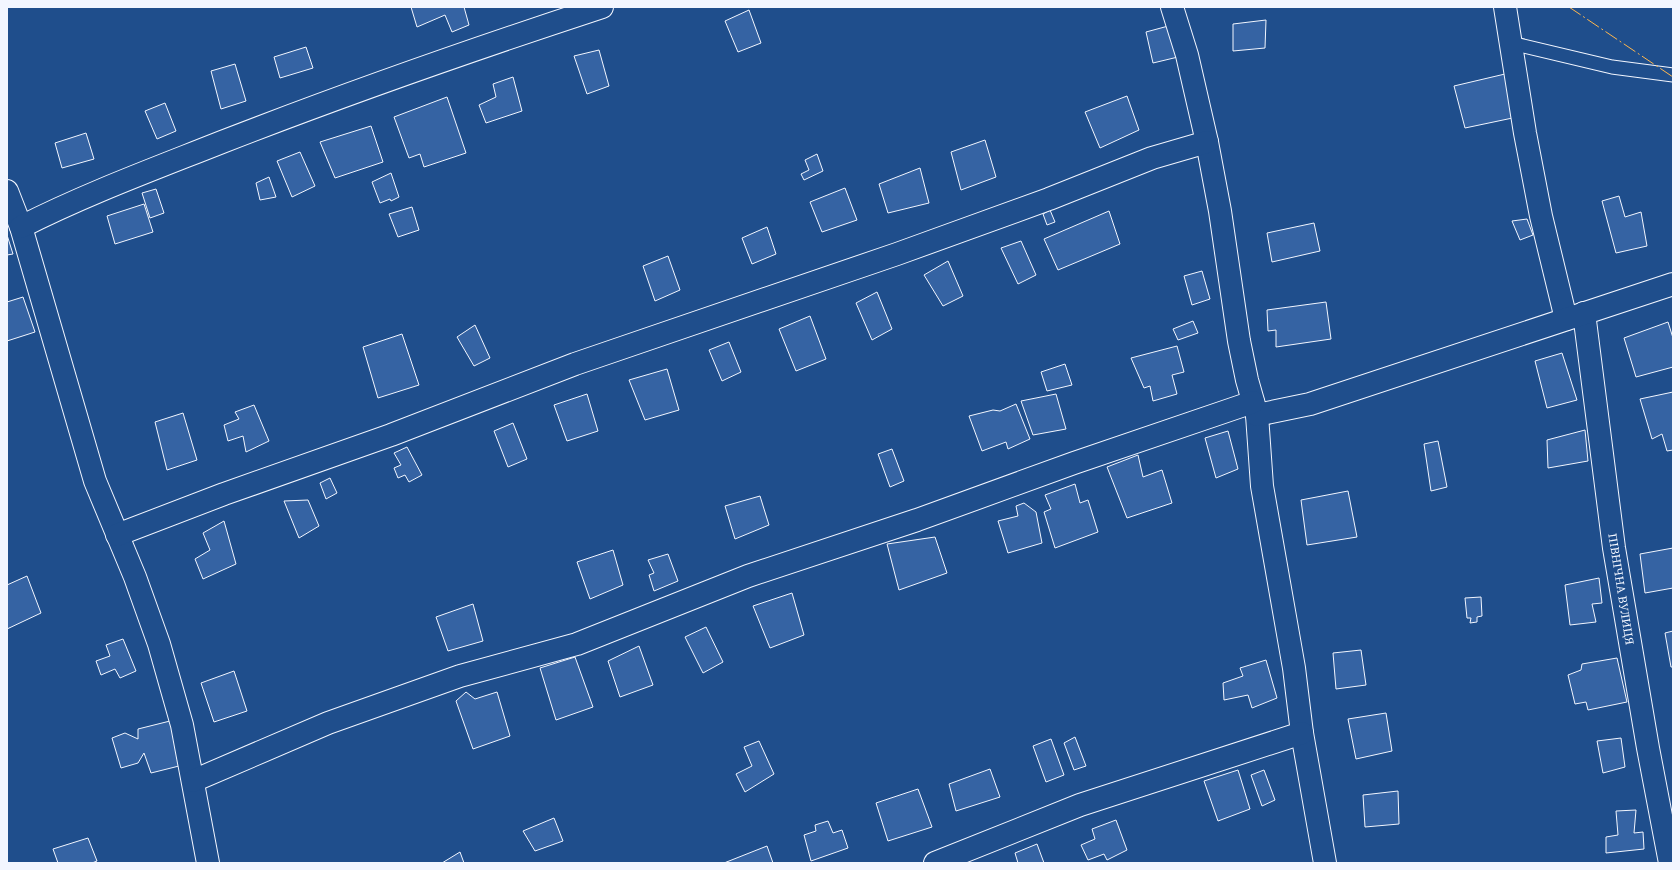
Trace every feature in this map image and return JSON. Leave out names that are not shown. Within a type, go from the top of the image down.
[{"type":"street","points":[[21,227],[69,203],[286,117],[482,47],[602,7]]},
{"type":"street","points":[[1172,7],[1187,55],[1220,211],[1239,341],[1255,409],[1262,486],[1294,668],[1302,733],[1325,863]]},
{"type":"street","name":"ПІВНІЧНА ВУЛИЦЯ","points":[[1505,7],[1541,216],[1575,316],[1648,748],[1670,863]]},
{"type":"street","points":[[117,535],[224,494],[398,432],[575,364],[904,251],[1049,199],[1152,158],[1206,142]]},
{"type":"street","points":[[7,191],[21,227],[95,481],[135,577],[159,644],[182,725],[208,863]]},
{"type":"street","points":[[193,781],[328,723],[460,676],[577,644],[748,576],[917,520],[1089,458],[1255,409],[1310,404],[1673,284]]},
{"type":"street","points":[[935,863],[1080,805],[1302,733]]},
{"type":"lane","points":[[1511,43],[1612,66],[1673,75]]},
{"type":"building","points":[[411,7],[464,7],[469,25],[452,32],[445,15],[417,27]]},
{"type":"building","points":[[749,10],[761,43],[738,52],[725,21]]},
{"type":"building","points":[[1266,20],[1265,48],[1233,51],[1233,24]]},
{"type":"building","points":[[1172,25],[1178,57],[1153,63],[1146,32]]},
{"type":"building","points":[[306,47],[313,68],[280,78],[274,57]]},
{"type":"building","points":[[599,50],[609,86],[587,94],[574,56]]},
{"type":"building","points":[[235,64],[246,101],[221,109],[211,71]]},
{"type":"building","points":[[1505,74],[1522,116],[1465,128],[1454,86]]},
{"type":"building","points":[[513,77],[522,111],[486,123],[479,105],[496,97],[493,84]]},
{"type":"building","points":[[1127,96],[1139,130],[1100,148],[1085,112]]},
{"type":"building","points":[[447,97],[466,153],[424,167],[420,154],[409,158],[394,117]]},
{"type":"building","points":[[165,103],[176,131],[157,139],[145,111]]},
{"type":"building","points":[[371,126],[383,162],[335,178],[320,142]]},
{"type":"building","points":[[86,133],[94,159],[62,168],[55,143]]},
{"type":"building","points":[[985,140],[996,177],[961,190],[951,152]]},
{"type":"building","points":[[300,152],[315,186],[292,197],[277,161]]},
{"type":"building","points":[[817,154],[823,171],[804,180],[801,174],[809,170],[805,160]]},
{"type":"building","points":[[920,168],[929,203],[888,213],[879,184]]},
{"type":"building","points":[[391,173],[399,197],[391,201],[390,199],[380,203],[372,182]]},
{"type":"building","points":[[269,177],[276,197],[260,200],[256,183]]},
{"type":"building","points":[[845,188],[857,220],[822,232],[810,202]]},
{"type":"building","points":[[156,189],[164,213],[150,218],[142,193]]},
{"type":"building","points":[[1619,196],[1625,217],[1641,212],[1647,246],[1616,253],[1602,201]]},
{"type":"building","points":[[144,204],[153,232],[115,244],[107,216]]},
{"type":"building","points":[[412,207],[419,230],[398,237],[389,214]]},
{"type":"building","points":[[1050,210],[1055,222],[1047,225],[1043,214]]},
{"type":"building","points":[[1109,211],[1120,244],[1058,270],[1044,239]]},
{"type":"building","points":[[1527,219],[1533,235],[1520,240],[1512,221]]},
{"type":"building","points":[[1314,223],[1320,251],[1272,262],[1267,233]]},
{"type":"building","points":[[767,227],[776,254],[752,264],[742,238]]},
{"type":"building","points":[[7,235],[13,254],[7,255]]},
{"type":"building","points":[[1021,241],[1036,275],[1018,284],[1001,248]]},
{"type":"building","points":[[668,256],[680,290],[655,301],[643,266]]},
{"type":"building","points":[[948,261],[963,296],[943,306],[924,275]]},
{"type":"building","points":[[1202,271],[1210,299],[1192,305],[1184,276]]},
{"type":"building","points":[[877,292],[892,329],[872,340],[856,303]]},
{"type":"building","points":[[23,297],[35,332],[7,341],[7,302]]},
{"type":"building","points":[[1326,302],[1331,339],[1276,347],[1276,330],[1268,331],[1267,310]]},
{"type":"building","points":[[810,316],[826,359],[796,371],[779,329]]},
{"type":"building","points":[[1193,321],[1198,333],[1178,340],[1173,329]]},
{"type":"building","points":[[1668,322],[1673,338],[1673,367],[1636,377],[1624,338]]},
{"type":"building","points":[[475,325],[490,358],[474,366],[457,337]]},
{"type":"building","points":[[402,334],[419,385],[378,398],[363,347]]},
{"type":"building","points":[[729,342],[741,372],[722,381],[709,350]]},
{"type":"building","points":[[1177,346],[1184,372],[1172,375],[1177,394],[1153,401],[1150,386],[1144,388],[1131,358]]},
{"type":"building","points":[[1562,353],[1577,400],[1547,408],[1535,361]]},
{"type":"building","points":[[1065,364],[1072,385],[1047,391],[1041,372]]},
{"type":"building","points":[[667,369],[679,410],[645,420],[629,380]]},
{"type":"building","points":[[1673,392],[1673,450],[1667,451],[1662,434],[1652,439],[1640,399]]},
{"type":"building","points":[[587,394],[598,431],[567,441],[554,405]]},
{"type":"building","points":[[1056,394],[1066,429],[1033,435],[1021,401]]},
{"type":"building","points":[[1016,404],[1030,439],[1008,449],[1006,442],[982,451],[969,416],[993,410],[1000,411]]},
{"type":"building","points":[[254,405],[269,441],[246,452],[243,436],[228,441],[224,425],[239,419],[235,412]]},
{"type":"building","points":[[183,413],[197,460],[167,470],[155,422]]},
{"type":"building","points":[[513,423],[527,459],[508,467],[494,431]]},
{"type":"building","points":[[1585,430],[1588,461],[1548,468],[1547,440]]},
{"type":"building","points":[[1228,431],[1238,469],[1216,478],[1205,438]]},
{"type":"building","points":[[1438,441],[1447,487],[1431,491],[1424,444]]},
{"type":"building","points":[[407,447],[422,475],[409,482],[405,475],[398,478],[394,468],[401,465],[394,453]]},
{"type":"building","points":[[892,449],[904,481],[890,487],[878,454]]},
{"type":"building","points":[[1138,455],[1143,477],[1162,470],[1172,503],[1127,518],[1107,467]]},
{"type":"building","points":[[330,478],[337,493],[326,499],[320,483]]},
{"type":"building","points":[[1075,484],[1080,503],[1088,500],[1098,532],[1055,548],[1044,512],[1051,509],[1045,495]]},
{"type":"building","points":[[1348,491],[1357,537],[1307,545],[1301,500]]},
{"type":"building","points":[[760,496],[769,525],[735,539],[725,506]]},
{"type":"building","points":[[308,500],[319,526],[299,538],[284,501]]},
{"type":"building","points":[[1024,503],[1036,512],[1042,543],[1008,553],[998,521],[1018,516],[1016,506]]},
{"type":"building","points":[[224,521],[236,564],[203,579],[195,559],[210,550],[203,533]]},
{"type":"building","points":[[935,537],[947,573],[899,590],[887,544]]},
{"type":"building","points":[[1673,548],[1673,588],[1645,593],[1640,554]]},
{"type":"building","points":[[613,550],[623,585],[590,599],[577,562]]},
{"type":"building","points":[[668,554],[678,581],[654,591],[649,575],[654,573],[648,560]]},
{"type":"building","points":[[27,576],[41,613],[7,629],[7,585]]},
{"type":"building","points":[[1599,578],[1602,603],[1592,604],[1596,622],[1570,625],[1565,585]]},
{"type":"building","points":[[792,593],[804,635],[770,648],[753,606]]},
{"type":"building","points":[[1481,597],[1482,616],[1477,617],[1477,622],[1470,623],[1471,618],[1467,618],[1465,598]]},
{"type":"building","points":[[473,604],[483,641],[448,651],[436,617]]},
{"type":"building","points":[[706,627],[723,662],[703,673],[685,637]]},
{"type":"building","points":[[1673,631],[1673,667],[1671,667],[1665,633]]},
{"type":"building","points":[[123,639],[136,671],[120,678],[115,669],[101,675],[96,661],[110,656],[106,645]]},
{"type":"building","points":[[639,646],[653,685],[620,697],[608,661]]},
{"type":"building","points":[[1361,650],[1366,685],[1336,689],[1333,653]]},
{"type":"building","points":[[575,657],[593,707],[556,720],[540,668]]},
{"type":"building","points":[[1617,658],[1627,702],[1588,710],[1586,702],[1575,704],[1568,675],[1581,670],[1582,664]]},
{"type":"building","points":[[1266,660],[1277,698],[1252,708],[1248,695],[1224,700],[1223,683],[1243,676],[1240,668]]},
{"type":"building","points":[[234,671],[247,711],[214,722],[201,683]]},
{"type":"building","points":[[466,692],[475,699],[497,692],[510,736],[473,749],[456,701]]},
{"type":"building","points":[[1386,713],[1392,751],[1356,759],[1348,719]]},
{"type":"building","points":[[170,721],[183,765],[151,773],[144,753],[138,763],[121,768],[112,738],[125,733],[138,739],[138,729]]},
{"type":"building","points":[[1075,737],[1086,766],[1074,770],[1064,743]]},
{"type":"building","points":[[1621,738],[1625,767],[1603,773],[1597,741]]},
{"type":"building","points":[[1051,739],[1064,775],[1046,782],[1033,746]]},
{"type":"building","points":[[759,741],[774,774],[745,792],[736,774],[752,766],[744,747]]},
{"type":"building","points":[[990,769],[1000,797],[956,811],[949,784]]},
{"type":"building","points":[[1238,770],[1250,809],[1218,821],[1204,781]]},
{"type":"building","points":[[1264,770],[1275,800],[1262,806],[1251,775]]},
{"type":"building","points":[[918,789],[932,827],[888,841],[876,803]]},
{"type":"building","points":[[1398,791],[1399,824],[1365,827],[1363,795]]},
{"type":"building","points":[[1636,810],[1634,833],[1643,832],[1644,849],[1606,853],[1606,837],[1618,835],[1616,811]]},
{"type":"building","points":[[554,818],[563,841],[535,851],[523,831]]},
{"type":"building","points":[[1116,820],[1127,850],[1107,860],[1104,854],[1088,860],[1081,845],[1095,839],[1092,829]]},
{"type":"building","points":[[828,821],[833,833],[842,830],[848,848],[811,861],[804,835],[816,831],[815,825]]},
{"type":"building","points":[[88,838],[97,861],[92,863],[58,863],[53,849]]},
{"type":"building","points":[[1037,844],[1044,863],[1018,863],[1015,853]]},
{"type":"building","points":[[767,846],[773,863],[724,863]]},
{"type":"building","points":[[460,852],[464,863],[442,863]]},
{"type":"power","points":[[1569,7],[1673,77]]}]
